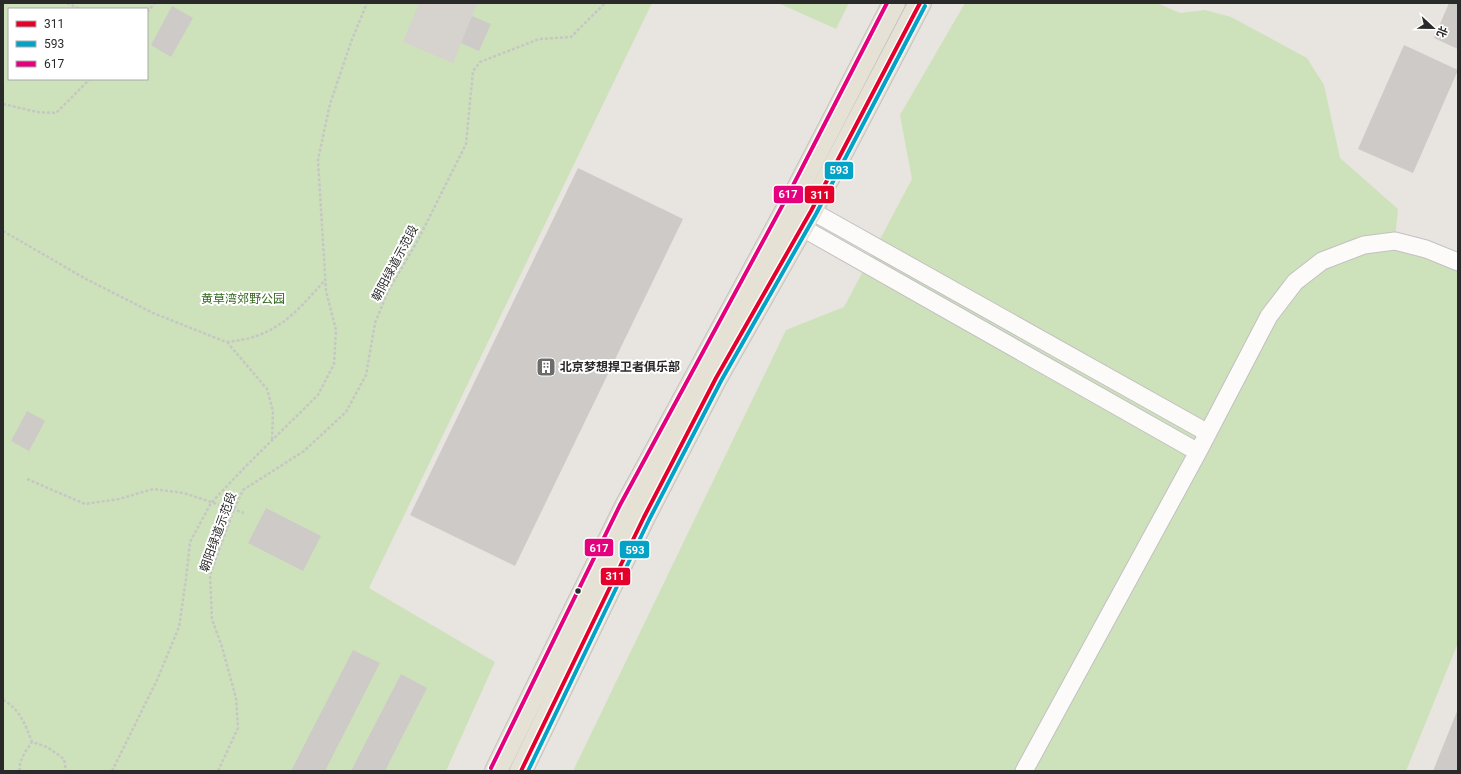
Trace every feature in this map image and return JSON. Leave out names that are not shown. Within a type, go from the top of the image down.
[{"type":"main road","points":[[521,771],[644,517],[716,378],[797,214],[894,3]]},
{"type":"main road","points":[[496,771],[625,508],[920,3]]},
{"type":"street","points":[[797,214],[1208,433]]},
{"type":"street","points":[[797,214],[1198,452]]},
{"type":"street","points":[[1024,771],[1198,452],[1269,316],[1295,282],[1322,261],[1364,245],[1395,240],[1426,249],[1458,262]]},
{"type":"path","points":[[67,3],[78,8]]},
{"type":"path","points":[[148,11],[155,3]]},
{"type":"path","points":[[112,771],[157,680],[179,627],[190,542],[211,504],[247,465],[318,395],[334,364],[336,330],[326,291],[318,160],[330,104],[351,42],[367,3]]},
{"type":"path","name":"朝阳绿道示范段","points":[[218,771],[238,728],[236,698],[222,647],[212,619],[210,575],[234,509],[243,490],[304,451],[346,412],[366,375],[375,323],[388,291],[417,242],[466,144],[473,71],[480,62],[539,39],[571,37],[605,3]]},
{"type":"path","points":[[3,104],[37,112],[56,113],[89,80]]},
{"type":"path","points":[[3,231],[86,279],[147,309],[226,342],[268,389],[273,411],[272,441]]},
{"type":"path","points":[[226,342],[238,341],[275,329],[298,311],[325,279]]},
{"type":"path","points":[[27,479],[85,504],[119,499],[153,489],[184,493],[211,504],[234,509],[244,513]]},
{"type":"path","points":[[3,700],[13,705],[22,717],[32,742],[47,747],[64,759],[66,771]]},
{"type":"path","points":[[20,771],[19,768],[25,752],[32,742]]},
{"type":"green space","name":"黄草湾郊野公园","points":[[3,3],[652,3],[369,588],[495,662],[446,771],[3,771]]},
{"type":"green space","points":[[778,3],[849,3],[836,29]]},
{"type":"green space","points":[[965,3],[1157,3],[1180,13],[1205,10],[1231,17],[1307,58],[1324,85],[1340,158],[1398,209],[1395,240],[1458,262],[1458,643],[1406,771],[573,771],[786,330],[844,307],[912,179],[900,115]]},
{"type":"shaded area","points":[[419,3],[477,4],[453,63],[403,42]]},
{"type":"building","points":[[1449,3],[1458,3],[1458,49],[1434,38]]},
{"type":"building","points":[[172,6],[193,18],[171,57],[151,45]]},
{"type":"building","points":[[472,16],[491,24],[479,51],[461,43]]},
{"type":"building","points":[[1404,45],[1458,70],[1413,173],[1358,149]]},
{"type":"building","name":"北京梦想捍卫者俱乐部","points":[[578,168],[683,219],[515,566],[410,515]]},
{"type":"building","points":[[27,411],[45,421],[29,451],[11,441]]},
{"type":"building","points":[[266,508],[321,536],[303,571],[248,543]]},
{"type":"building","points":[[353,650],[380,663],[325,771],[291,771]]},
{"type":"building","points":[[401,674],[427,688],[385,771],[351,771]]},
{"type":"building","points":[[1458,709],[1458,771],[1433,771]]},
{"type":"transit line","name":"617","points":[[491,768],[620,505],[787,197],[887,3]]},
{"type":"transit line","name":"311","points":[[521,771],[644,517],[716,378],[811,211],[920,3]]},
{"type":"transit line","name":"593","points":[[528,771],[649,520],[721,381],[816,214],[925,6]]},
{"type":"place","name":"北京梦想捍卫者俱乐部","points":[[546,367]]}]
